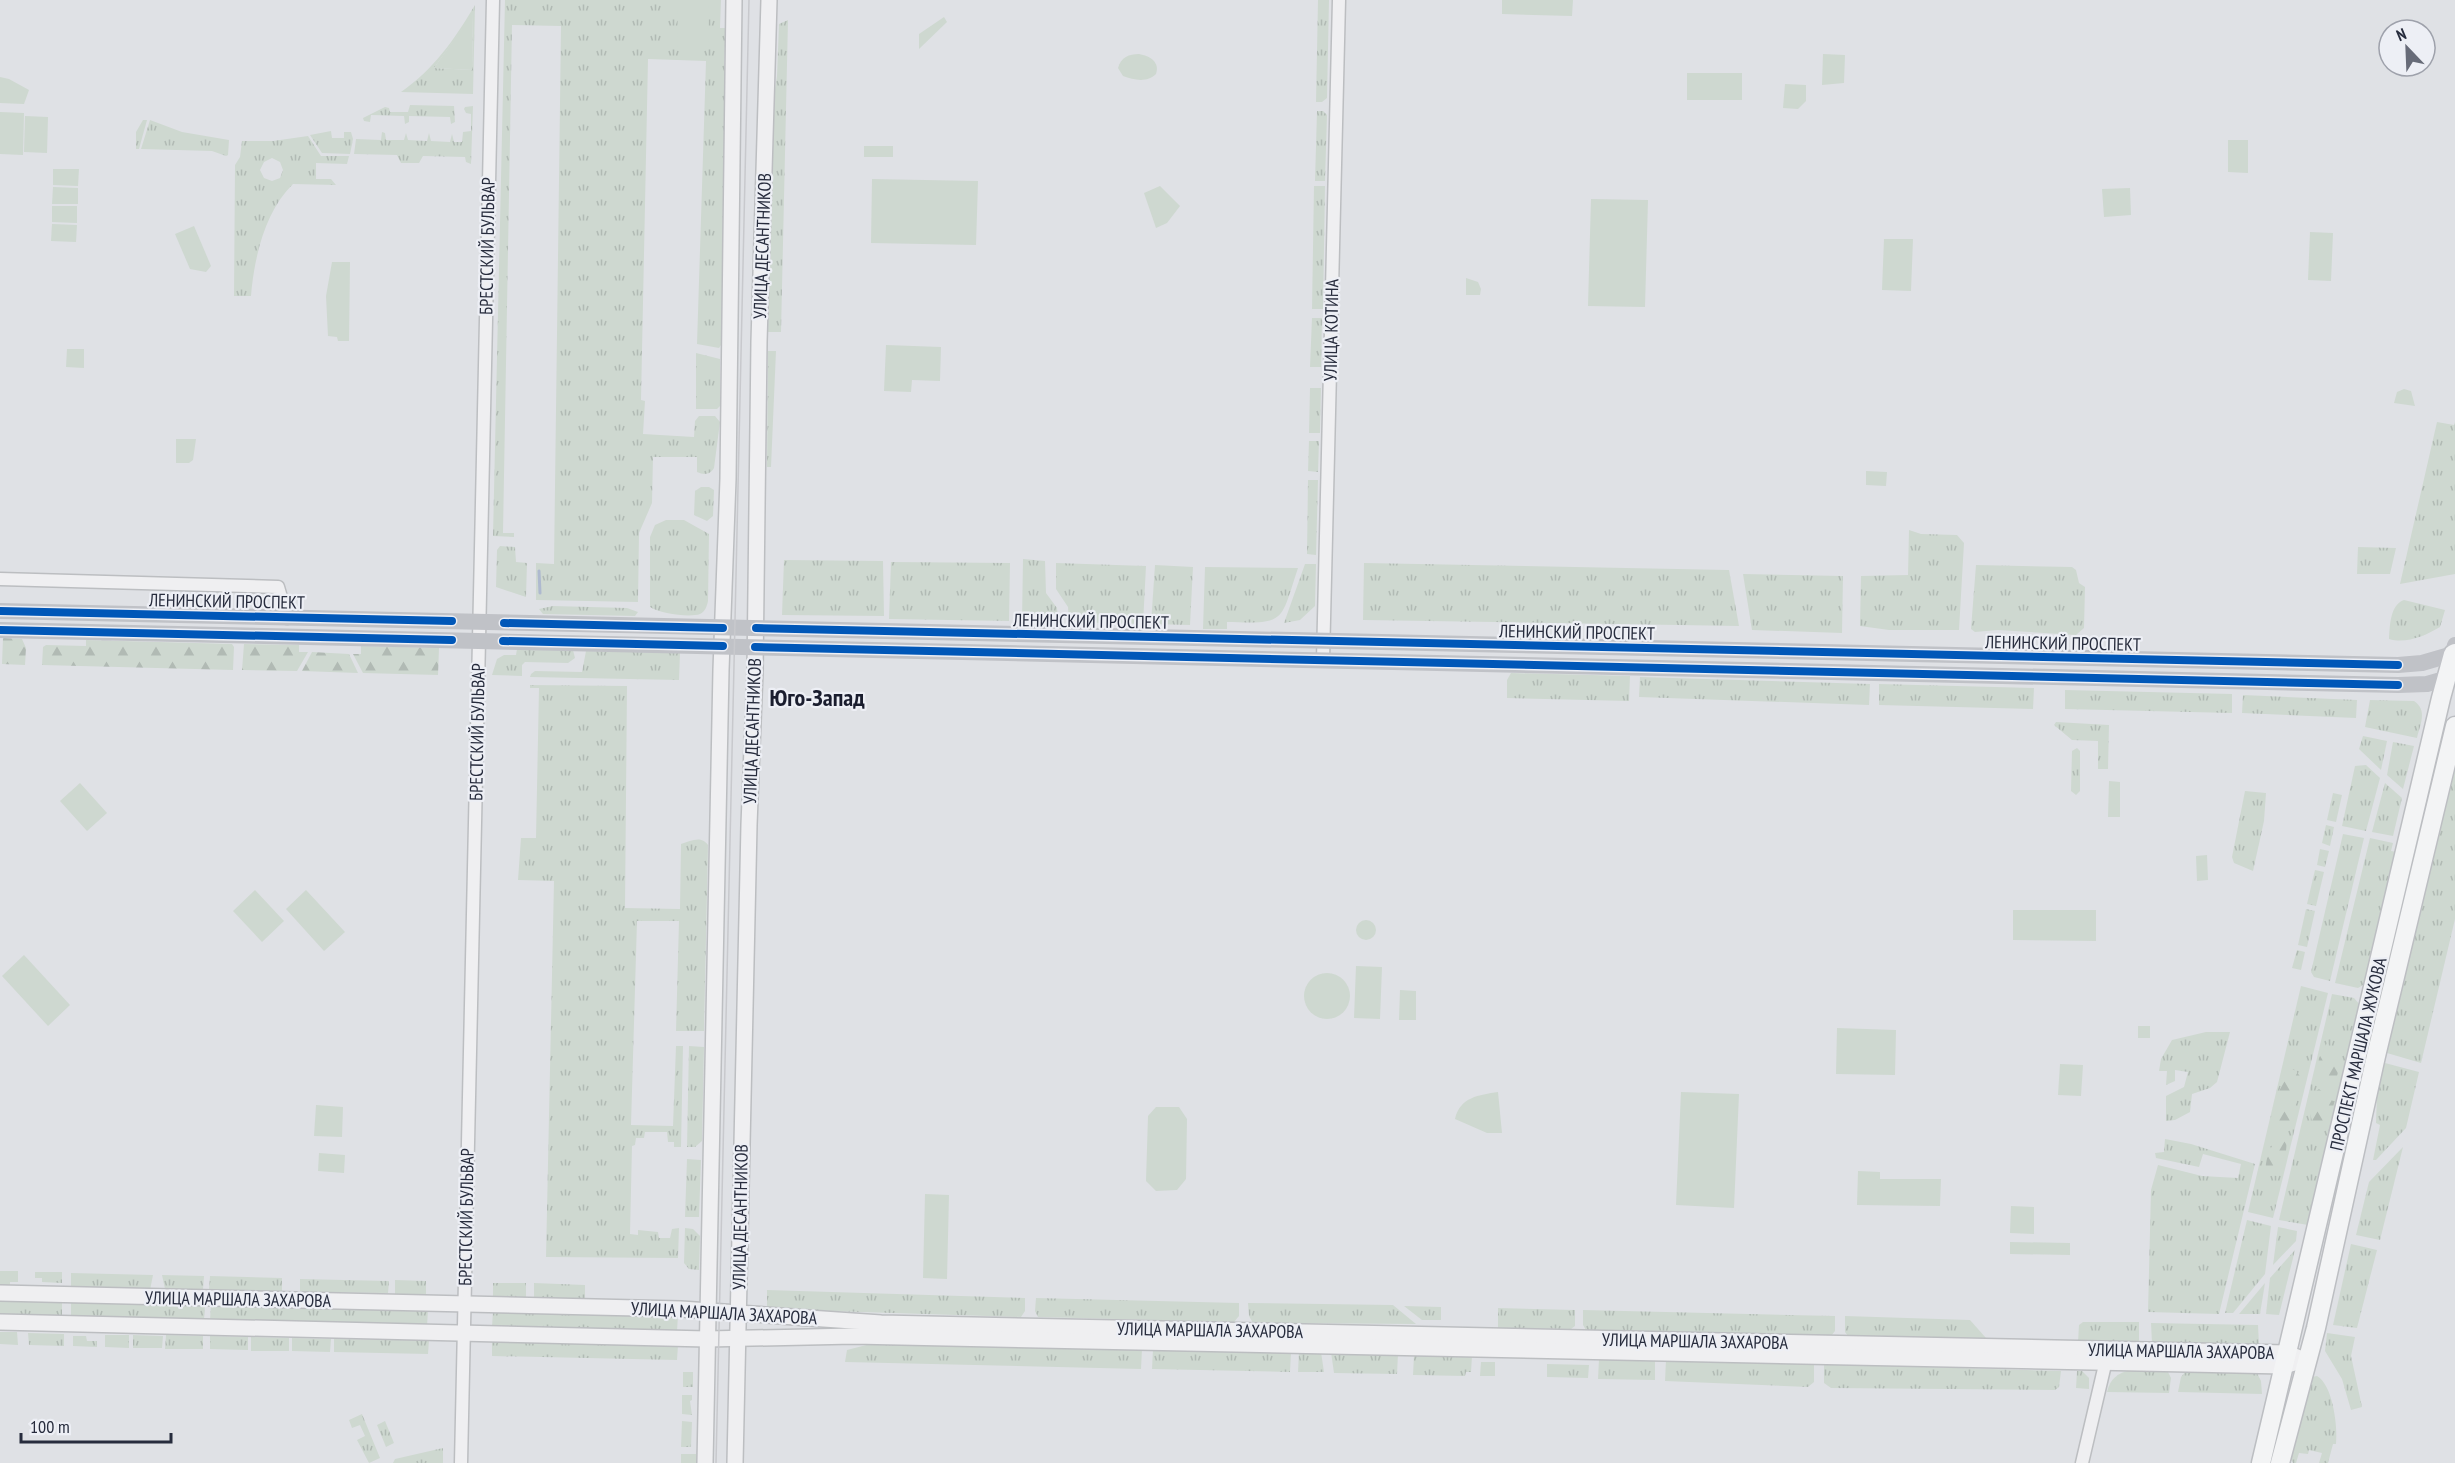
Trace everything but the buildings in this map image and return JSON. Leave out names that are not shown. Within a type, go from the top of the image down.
[{"type":"main road","name":"ЛЕНИНСКИЙ ПРОСПЕКТ","points":[[0,611],[2398,666],[2422,663],[2454,651]]},
{"type":"main road","name":"ЛЕНИНСКИЙ ПРОСПЕКТ","points":[[0,630],[2398,685],[2427,684],[2450,678]]},
{"type":"main road","name":"ПРОСПЕКТ МАРШАЛА ЖУКОВА","points":[[2260,1463],[2450,678],[2454,651]]},
{"type":"main road","name":"ПРОСПЕКТ МАРШАЛА ЖУКОВА","points":[[2280,1463],[2307,1360],[2455,726]]},
{"type":"street","name":"БРЕСТСКИЙ БУЛЬВАР","points":[[461,1463],[493,0]]},
{"type":"street","name":"УЛИЦА ДЕСАНТНИКОВ","points":[[705,1463],[728,488],[734,0]]},
{"type":"street","name":"УЛИЦА ДЕСАНТНИКОВ","points":[[735,1463],[756,628],[759,342],[769,0]]},
{"type":"street","name":"УЛИЦА КОТИНА","points":[[1323,660],[1339,0]]},
{"type":"street","points":[[0,579],[278,587],[287,618]]},
{"type":"street","name":"УЛИЦА МАРШАЛА ЗАХАРОВА","points":[[0,1293],[707,1311],[881,1323],[2307,1360]]},
{"type":"street","name":"УЛИЦА МАРШАЛА ЗАХАРОВА","points":[[0,1322],[707,1339],[854,1335],[2108,1356]]},
{"type":"street","points":[[2082,1463],[2108,1356]]},
{"type":"green space","points":[[505,0],[721,0],[720,28],[726,28],[724,62],[727,97],[721,345],[719,348],[697,344],[706,61],[648,59],[641,400],[645,401],[643,434],[694,437],[695,421],[699,416],[715,416],[720,422],[714,468],[709,473],[697,472],[697,457],[653,457],[652,503],[639,533],[638,602],[536,600],[536,563],[554,564],[561,26],[512,25],[503,533],[514,533],[514,537],[493,536]]},
{"type":"green space","points":[[1318,0],[1329,0],[1327,98],[1322,102],[1316,102]]},
{"type":"green space","points":[[1502,0],[1573,0],[1572,16],[1502,14]]},
{"type":"green space","points":[[678,4],[709,4],[708,49],[677,49]]},
{"type":"green space","points":[[475,5],[473,94],[401,92],[433,64]],"holes":[[[473,14],[472,70],[434,68]]]},
{"type":"green space","points":[[473,13],[472,70],[434,68]]},
{"type":"green space","points":[[944,17],[947,22],[919,49],[919,34]]},
{"type":"green space","points":[[788,20],[781,332],[768,332],[774,96],[779,24]]},
{"type":"green space","points":[[1139,54],[1153,60],[1157,66],[1156,74],[1145,80],[1123,76],[1118,68],[1121,61]]},
{"type":"green space","points":[[1823,54],[1845,55],[1844,83],[1822,85]]},
{"type":"green space","points":[[1687,73],[1742,73],[1742,100],[1687,100]]},
{"type":"green space","points":[[0,77],[9,79],[29,90],[24,104],[0,103]]},
{"type":"green space","points":[[1785,84],[1806,85],[1806,101],[1798,109],[1783,108]]},
{"type":"green space","points":[[410,105],[454,106],[455,122],[451,124],[450,117],[409,116],[409,122],[405,124],[404,116],[371,115],[370,122],[364,121],[363,118],[385,107],[389,108],[390,112],[408,112]]},
{"type":"green space","points":[[473,106],[471,164],[466,162],[465,157],[423,156],[419,163],[401,163],[397,155],[354,154],[356,139],[381,140],[382,132],[385,133],[386,140],[404,140],[406,133],[408,140],[427,141],[429,133],[431,141],[450,142],[452,134],[454,142],[462,142],[463,132],[471,131],[471,114],[466,113],[464,109]]},
{"type":"green space","points":[[1317,111],[1323,111],[1327,115],[1325,181],[1315,181]]},
{"type":"green space","points":[[0,112],[24,113],[23,155],[0,154]]},
{"type":"green space","points":[[25,116],[48,117],[47,153],[24,152]]},
{"type":"green space","points":[[143,120],[147,120],[139,149],[136,149],[136,132]]},
{"type":"green space","points":[[150,120],[182,132],[229,140],[228,155],[212,151],[141,149]]},
{"type":"green space","points":[[331,131],[332,138],[344,138],[344,132],[351,132],[353,139],[350,154],[322,153],[310,135]]},
{"type":"green space","points":[[308,136],[321,156],[349,156],[347,164],[316,163],[316,179],[331,179],[336,185],[293,184],[283,195],[268,221],[258,251],[251,296],[234,296],[235,165],[240,157],[242,141],[273,141]],"holes":[[[272,158],[280,162],[283,170],[280,178],[272,181],[264,178],[260,170],[264,162]]]},
{"type":"green space","points":[[2228,140],[2248,140],[2248,173],[2228,172]]},
{"type":"green space","points":[[864,146],[893,146],[893,157],[864,157]]},
{"type":"green space","points":[[53,169],[79,169],[78,186],[53,185]]},
{"type":"green space","points":[[872,179],[978,181],[976,245],[871,243]]},
{"type":"green space","points":[[1160,186],[1180,206],[1167,223],[1156,228],[1144,193]]},
{"type":"green space","points":[[1314,186],[1325,186],[1323,309],[1312,309]]},
{"type":"green space","points":[[53,187],[78,188],[78,204],[52,204]]},
{"type":"green space","points":[[2130,188],[2131,215],[2104,217],[2102,189]]},
{"type":"green space","points":[[1591,199],[1648,200],[1645,307],[1588,306]]},
{"type":"green space","points":[[52,206],[77,206],[77,223],[52,222]]},
{"type":"green space","points":[[52,224],[77,225],[76,242],[51,241]]},
{"type":"green space","points":[[194,226],[211,266],[206,272],[190,269],[175,234]]},
{"type":"green space","points":[[2310,232],[2333,233],[2331,281],[2308,280]]},
{"type":"green space","points":[[1884,239],[1913,239],[1911,291],[1882,290]]},
{"type":"green space","points":[[332,262],[350,262],[349,341],[338,341],[337,337],[328,336],[326,296]]},
{"type":"green space","points":[[1466,278],[1478,282],[1481,289],[1480,295],[1466,295]]},
{"type":"green space","points":[[1312,318],[1322,318],[1321,367],[1310,367]]},
{"type":"green space","points":[[886,345],[941,347],[940,381],[912,380],[911,392],[884,391]]},
{"type":"green space","points":[[67,349],[84,349],[84,368],[66,367]]},
{"type":"green space","points":[[768,351],[776,351],[771,467],[767,467]]},
{"type":"green space","points":[[696,353],[720,359],[720,406],[717,409],[696,409]]},
{"type":"green space","points":[[1310,388],[1321,388],[1320,433],[1309,433]]},
{"type":"green space","points":[[2404,389],[2411,391],[2415,406],[2394,403],[2397,392]]},
{"type":"green space","points":[[2437,422],[2454,425],[2455,422],[2455,574],[2400,584]]},
{"type":"green space","points":[[176,439],[196,439],[193,460],[189,463],[176,463]]},
{"type":"green space","points":[[1309,441],[1319,441],[1318,472],[1308,471]]},
{"type":"green space","points":[[1866,471],[1887,472],[1886,486],[1866,485]]},
{"type":"green space","points":[[1308,480],[1318,480],[1316,555],[1307,554]]},
{"type":"green space","points":[[701,487],[714,490],[713,516],[707,521],[694,515],[695,491]]},
{"type":"green space","points":[[666,520],[684,520],[709,534],[708,601],[700,614],[674,614],[650,607],[650,537],[655,525]]},
{"type":"green space","points":[[1909,530],[1921,534],[1957,535],[1964,543],[1959,630],[1889,630],[1860,626],[1861,576],[1908,575]]},
{"type":"green space","points":[[500,546],[515,547],[516,562],[527,563],[526,597],[496,587],[497,550]]},
{"type":"green space","points":[[2358,547],[2396,548],[2390,574],[2357,574]]},
{"type":"green space","points":[[1023,559],[1045,561],[1046,593],[1057,608],[1058,622],[1022,621]]},
{"type":"green space","points":[[784,560],[883,561],[884,616],[782,615]]},
{"type":"green space","points":[[891,562],[1010,563],[1009,621],[889,619]]},
{"type":"green space","points":[[1056,563],[1146,566],[1143,624],[1069,622],[1068,607],[1056,589]]},
{"type":"green space","points":[[1364,563],[1729,570],[1739,626],[1363,620]]},
{"type":"green space","points":[[1305,564],[1316,564],[1315,606],[1300,620],[1284,623]]},
{"type":"green space","points":[[1155,565],[1193,567],[1190,625],[1151,624]]},
{"type":"green space","points":[[1976,565],[2072,567],[2076,570],[2079,583],[2085,587],[2084,628],[2076,635],[1998,630],[1975,632],[1971,629]]},
{"type":"green space","points":[[1205,567],[1298,568],[1288,600],[1278,616],[1261,622],[1227,622],[1227,629],[1203,629]]},
{"type":"green space","points":[[1743,574],[1843,576],[1842,633],[1752,630]]},
{"type":"green space","points":[[2404,600],[2445,610],[2440,627],[2415,638],[2389,639],[2393,611]]},
{"type":"green space","points":[[553,606],[627,608],[638,612],[635,616],[543,614],[539,609]]},
{"type":"green space","points":[[3,638],[22,639],[26,648],[25,665],[2,664]]},
{"type":"green space","points":[[86,640],[232,644],[234,647],[233,670],[42,665],[43,647],[46,645],[86,646]]},
{"type":"green space","points":[[244,644],[299,645],[299,652],[308,652],[297,671],[242,670]]},
{"type":"green space","points":[[361,646],[439,648],[438,675],[363,673],[353,654],[361,654]]},
{"type":"green space","points":[[517,649],[573,650],[575,658],[568,663],[525,662],[522,665],[522,676],[492,675],[497,659],[504,655],[516,655]]},
{"type":"green space","points":[[586,651],[680,653],[679,680],[530,677],[535,671],[582,672]]},
{"type":"green space","points":[[312,652],[349,654],[358,673],[302,671]]},
{"type":"green space","points":[[1511,673],[1630,676],[1629,701],[1507,698],[1507,680]]},
{"type":"green space","points":[[1640,677],[1870,684],[1869,705],[1639,697]]},
{"type":"green space","points":[[1879,684],[2034,688],[2033,709],[1879,705]]},
{"type":"green space","points":[[530,685],[627,686],[625,908],[680,909],[681,844],[699,839],[708,845],[704,1031],[676,1031],[679,921],[637,921],[631,1125],[673,1126],[676,1046],[683,1046],[681,1147],[674,1147],[674,1142],[668,1142],[667,1132],[645,1132],[644,1138],[636,1138],[635,1145],[632,1146],[630,1234],[638,1235],[638,1230],[658,1232],[659,1238],[670,1238],[672,1229],[679,1228],[678,1258],[546,1257],[554,881],[518,880],[521,838],[536,838],[539,688],[530,688]]},
{"type":"green space","points":[[2065,690],[2232,694],[2232,713],[2065,709]]},
{"type":"green space","points":[[2243,695],[2357,700],[2356,718],[2242,713]]},
{"type":"green space","points":[[2370,700],[2414,701],[2422,713],[2417,738],[2365,727]]},
{"type":"green space","points":[[2056,722],[2109,725],[2108,769],[2098,769],[2098,741],[2072,740],[2054,725]]},
{"type":"green space","points":[[2363,736],[2387,741],[2381,770],[2359,749]]},
{"type":"green space","points":[[2393,742],[2414,746],[2403,789],[2387,775]]},
{"type":"green space","points":[[2077,748],[2080,751],[2080,791],[2076,795],[2071,791],[2072,751]]},
{"type":"green space","points":[[2366,765],[2380,778],[2366,831],[2342,826],[2355,766]]},
{"type":"green space","points":[[2455,767],[2455,919],[2421,1063],[2387,1053]]},
{"type":"green space","points":[[2109,781],[2120,782],[2120,817],[2108,817]]},
{"type":"green space","points":[[80,783],[107,813],[87,831],[60,801]]},
{"type":"green space","points":[[2385,783],[2402,798],[2393,836],[2372,832]]},
{"type":"green space","points":[[2245,791],[2266,793],[2264,821],[2253,871],[2234,863],[2232,857]]},
{"type":"green space","points":[[2333,793],[2342,795],[2336,822],[2327,820]]},
{"type":"green space","points":[[2326,825],[2334,827],[2330,846],[2322,843]]},
{"type":"green space","points":[[2343,834],[2364,838],[2330,981],[2314,977],[2311,972]]},
{"type":"green space","points":[[2370,838],[2393,843],[2391,851],[2397,852],[2365,984],[2358,988],[2335,983]]},
{"type":"green space","points":[[2320,849],[2329,851],[2325,867],[2317,865]]},
{"type":"green space","points":[[2207,855],[2208,880],[2197,881],[2196,856]]},
{"type":"green space","points":[[2315,870],[2324,872],[2316,906],[2307,904]]},
{"type":"green space","points":[[255,890],[284,921],[262,942],[233,911]]},
{"type":"green space","points":[[306,890],[345,932],[324,951],[286,909]]},
{"type":"green space","points":[[2306,909],[2315,911],[2307,947],[2298,945]]},
{"type":"green space","points":[[2013,910],[2096,910],[2096,941],[2013,940]]},
{"type":"green space","points":[[1366,920],[1373,923],[1376,930],[1373,937],[1366,940],[1359,937],[1356,930],[1359,923]]},
{"type":"green space","points":[[2297,950],[2305,952],[2301,970],[2292,968]]},
{"type":"green space","points":[[24,955],[70,1005],[48,1026],[2,976]]},
{"type":"green space","points":[[1356,966],[1382,967],[1380,1019],[1354,1018]]},
{"type":"green space","points":[[1327,973],[1343,980],[1350,996],[1343,1012],[1327,1019],[1311,1012],[1304,996],[1311,980]]},
{"type":"green space","points":[[2301,986],[2328,993],[2273,1218],[2248,1212]]},
{"type":"green space","points":[[1400,990],[1416,991],[1416,1020],[1399,1020]]},
{"type":"green space","points":[[2332,994],[2354,998],[2360,1005],[2308,1225],[2279,1220]]},
{"type":"green space","points":[[2138,1026],[2150,1026],[2150,1038],[2138,1038]]},
{"type":"green space","points":[[1837,1028],[1896,1030],[1895,1075],[1836,1074]]},
{"type":"green space","points":[[2206,1032],[2230,1032],[2217,1082],[2210,1088],[2192,1094],[2190,1112],[2175,1120],[2166,1121],[2166,1096],[2184,1087],[2188,1072],[2175,1070],[2175,1081],[2166,1085],[2167,1071],[2159,1071],[2161,1059],[2172,1040]]},
{"type":"green space","points":[[2327,1043],[2336,1053],[2339,1062],[2335,1084],[2329,1085],[2322,1080],[2322,1069],[2318,1065]]},
{"type":"green space","points":[[689,1046],[704,1047],[702,1141],[695,1147],[687,1147]]},
{"type":"green space","points":[[2385,1063],[2419,1072],[2406,1128],[2376,1160],[2373,1160],[2380,1125],[2376,1123],[2377,1094]]},
{"type":"green space","points":[[2060,1064],[2083,1065],[2081,1096],[2058,1095]]},
{"type":"green space","points":[[2287,1067],[2296,1071],[2302,1079],[2291,1126],[2282,1132],[2271,1129],[2270,1120]]},
{"type":"green space","points":[[2319,1089],[2334,1102],[2326,1124],[2313,1125],[2310,1101],[2311,1096]]},
{"type":"green space","points":[[1498,1092],[1502,1133],[1487,1133],[1455,1119],[1461,1106],[1471,1098]]},
{"type":"green space","points":[[1681,1092],[1739,1094],[1734,1208],[1676,1205]]},
{"type":"green space","points":[[316,1105],[343,1107],[342,1137],[314,1136]]},
{"type":"green space","points":[[1156,1107],[1179,1107],[1187,1119],[1186,1179],[1177,1190],[1156,1191],[1146,1181],[1148,1116]]},
{"type":"green space","points":[[2280,1135],[2287,1138],[2286,1151],[2277,1176],[2266,1175],[2268,1154]]},
{"type":"green space","points":[[2165,1139],[2191,1144],[2255,1164],[2219,1314],[2148,1312],[2151,1190],[2158,1165],[2202,1176],[2238,1178],[2241,1164],[2203,1154],[2199,1167],[2156,1158],[2155,1153],[2164,1152]]},
{"type":"green space","points":[[2403,1147],[2380,1240],[2356,1235],[2369,1182]]},
{"type":"green space","points":[[319,1153],[345,1155],[344,1173],[318,1171]]},
{"type":"green space","points":[[687,1159],[701,1160],[699,1217],[685,1217]]},
{"type":"green space","points":[[1858,1171],[1880,1172],[1880,1179],[1941,1179],[1940,1206],[1857,1205]]},
{"type":"green space","points":[[925,1194],[949,1195],[947,1279],[923,1278]]},
{"type":"green space","points":[[2011,1206],[2034,1207],[2034,1234],[2010,1233]]},
{"type":"green space","points":[[2247,1220],[2271,1226],[2265,1274],[2233,1313],[2225,1313]]},
{"type":"green space","points":[[2278,1227],[2297,1231],[2296,1241],[2273,1265]]},
{"type":"green space","points":[[685,1228],[693,1229],[700,1236],[699,1270],[689,1269],[684,1263]]},
{"type":"green space","points":[[2010,1242],[2070,1243],[2070,1255],[2010,1254]]},
{"type":"green space","points":[[2351,1244],[2377,1250],[2357,1328],[2333,1325]]},
{"type":"green space","points":[[2295,1250],[2279,1315],[2266,1314],[2270,1278]]},
{"type":"green space","points":[[0,1271],[18,1271],[18,1282],[10,1282],[10,1286],[0,1286]]},
{"type":"green space","points":[[35,1272],[62,1272],[62,1283],[42,1282],[42,1278],[35,1278]]},
{"type":"green space","points":[[71,1273],[153,1275],[150,1290],[71,1288]]},
{"type":"green space","points":[[162,1275],[204,1276],[203,1290],[165,1289]]},
{"type":"green space","points":[[210,1276],[282,1278],[282,1292],[209,1290]]},
{"type":"green space","points":[[300,1279],[389,1281],[388,1293],[300,1292]]},
{"type":"green space","points":[[395,1280],[426,1281],[426,1296],[395,1295]]},
{"type":"green space","points":[[493,1283],[526,1283],[526,1298],[493,1298]]},
{"type":"green space","points":[[534,1283],[585,1285],[585,1299],[534,1298]]},
{"type":"green space","points":[[2265,1283],[2260,1314],[2239,1314]]},
{"type":"green space","points":[[767,1290],[1025,1298],[1025,1311],[1021,1317],[767,1309]]},
{"type":"green space","points":[[1036,1298],[1239,1303],[1239,1316],[1234,1322],[1038,1317],[1035,1311]]},
{"type":"green space","points":[[0,1300],[62,1301],[62,1317],[0,1316]]},
{"type":"green space","points":[[71,1301],[205,1304],[204,1320],[71,1317]]},
{"type":"green space","points":[[1248,1303],[1393,1305],[1416,1324],[1253,1323],[1249,1316]]},
{"type":"green space","points":[[211,1304],[428,1310],[427,1326],[210,1320]]},
{"type":"green space","points":[[1404,1306],[1441,1307],[1441,1320],[1422,1320]]},
{"type":"green space","points":[[1498,1308],[1575,1310],[1575,1326],[1571,1329],[1498,1328]]},
{"type":"green space","points":[[1583,1310],[1835,1316],[1835,1331],[1831,1336],[1586,1330],[1583,1325]]},
{"type":"green space","points":[[493,1311],[678,1315],[677,1331],[492,1327]]},
{"type":"green space","points":[[1845,1316],[1970,1320],[1986,1338],[1848,1336],[1845,1332]]},
{"type":"green space","points":[[2083,1322],[2139,1322],[2139,1343],[2078,1342],[2079,1325]]},
{"type":"green space","points":[[2151,1323],[2258,1325],[2259,1346],[2152,1343]]},
{"type":"green space","points":[[0,1332],[17,1332],[18,1345],[0,1344]]},
{"type":"green space","points":[[28,1333],[64,1334],[64,1346],[29,1345]]},
{"type":"green space","points":[[2327,1333],[2355,1337],[2351,1356],[2362,1407],[2351,1410],[2342,1379],[2325,1351]]},
{"type":"green space","points":[[105,1335],[129,1335],[129,1348],[105,1347]]},
{"type":"green space","points":[[133,1335],[163,1336],[162,1348],[133,1348]]},
{"type":"green space","points":[[166,1335],[203,1336],[203,1349],[165,1349]]},
{"type":"green space","points":[[73,1336],[86,1336],[87,1341],[97,1341],[97,1347],[73,1346]]},
{"type":"green space","points":[[210,1336],[248,1337],[248,1350],[210,1349]]},
{"type":"green space","points":[[251,1337],[289,1338],[289,1351],[251,1351]]},
{"type":"green space","points":[[292,1338],[331,1339],[330,1352],[292,1351]]},
{"type":"green space","points":[[334,1339],[429,1340],[428,1354],[334,1352]]},
{"type":"green space","points":[[492,1341],[678,1345],[677,1360],[492,1356]]},
{"type":"green space","points":[[878,1342],[1142,1349],[1141,1369],[845,1362],[847,1350]]},
{"type":"green space","points":[[1153,1349],[1291,1352],[1290,1372],[1152,1369]]},
{"type":"green space","points":[[1299,1351],[1321,1352],[1324,1372],[1298,1372]]},
{"type":"green space","points":[[1331,1352],[1398,1354],[1397,1374],[1334,1373]]},
{"type":"green space","points":[[1414,1355],[1472,1356],[1471,1372],[1466,1372],[1465,1376],[1413,1375]]},
{"type":"green space","points":[[1599,1359],[1655,1360],[1655,1380],[1598,1379]]},
{"type":"green space","points":[[1666,1360],[1814,1364],[1814,1382],[1808,1387],[1665,1381]]},
{"type":"green space","points":[[1481,1362],[1495,1362],[1495,1376],[1480,1376]]},
{"type":"green space","points":[[1547,1364],[1589,1365],[1588,1378],[1547,1377]]},
{"type":"green space","points":[[1824,1364],[2061,1371],[2059,1387],[2055,1390],[1831,1388],[1824,1383]]},
{"type":"green space","points":[[2132,1370],[2168,1372],[2171,1378],[2169,1393],[2107,1392],[2115,1377]]},
{"type":"green space","points":[[2077,1371],[2082,1371],[2089,1378],[2089,1389],[2076,1388]]},
{"type":"green space","points":[[2186,1371],[2257,1373],[2261,1381],[2262,1394],[2178,1392],[2181,1377]]},
{"type":"green space","points":[[683,1372],[693,1372],[693,1387],[683,1387]]},
{"type":"green space","points":[[2317,1376],[2331,1397],[2335,1417],[2336,1444],[2333,1444],[2328,1463],[2319,1463],[2322,1453],[2309,1450],[2308,1454],[2299,1453],[2296,1463],[2293,1463],[2290,1458],[2311,1377]]},
{"type":"green space","points":[[682,1395],[692,1395],[690,1401],[692,1415],[682,1414]]},
{"type":"green space","points":[[362,1414],[380,1458],[369,1463],[357,1440],[365,1436],[360,1425],[352,1428],[349,1420]]},
{"type":"green space","points":[[385,1421],[394,1443],[386,1447],[377,1425]]},
{"type":"green space","points":[[682,1421],[692,1422],[691,1447],[681,1447]]},
{"type":"green space","points":[[443,1448],[443,1463],[393,1463],[395,1459]]},
{"type":"green space","points":[[681,1454],[696,1454],[696,1463],[681,1463]]},
{"type":"waterway","points":[[539,571],[540,593]]},
{"type":"tram line","points":[[716,1463],[749,0]]},
{"type":"cycle path","points":[[0,611],[452,621]]},
{"type":"cycle path","points":[[504,623],[723,628]]},
{"type":"cycle path","points":[[756,628],[2398,665]]},
{"type":"cycle path","points":[[0,630],[452,640]]},
{"type":"cycle path","points":[[503,641],[723,646]]},
{"type":"cycle path","points":[[755,647],[2398,685]]},
{"type":"district","name":"Юго-Запад","points":[[817,697]]}]
